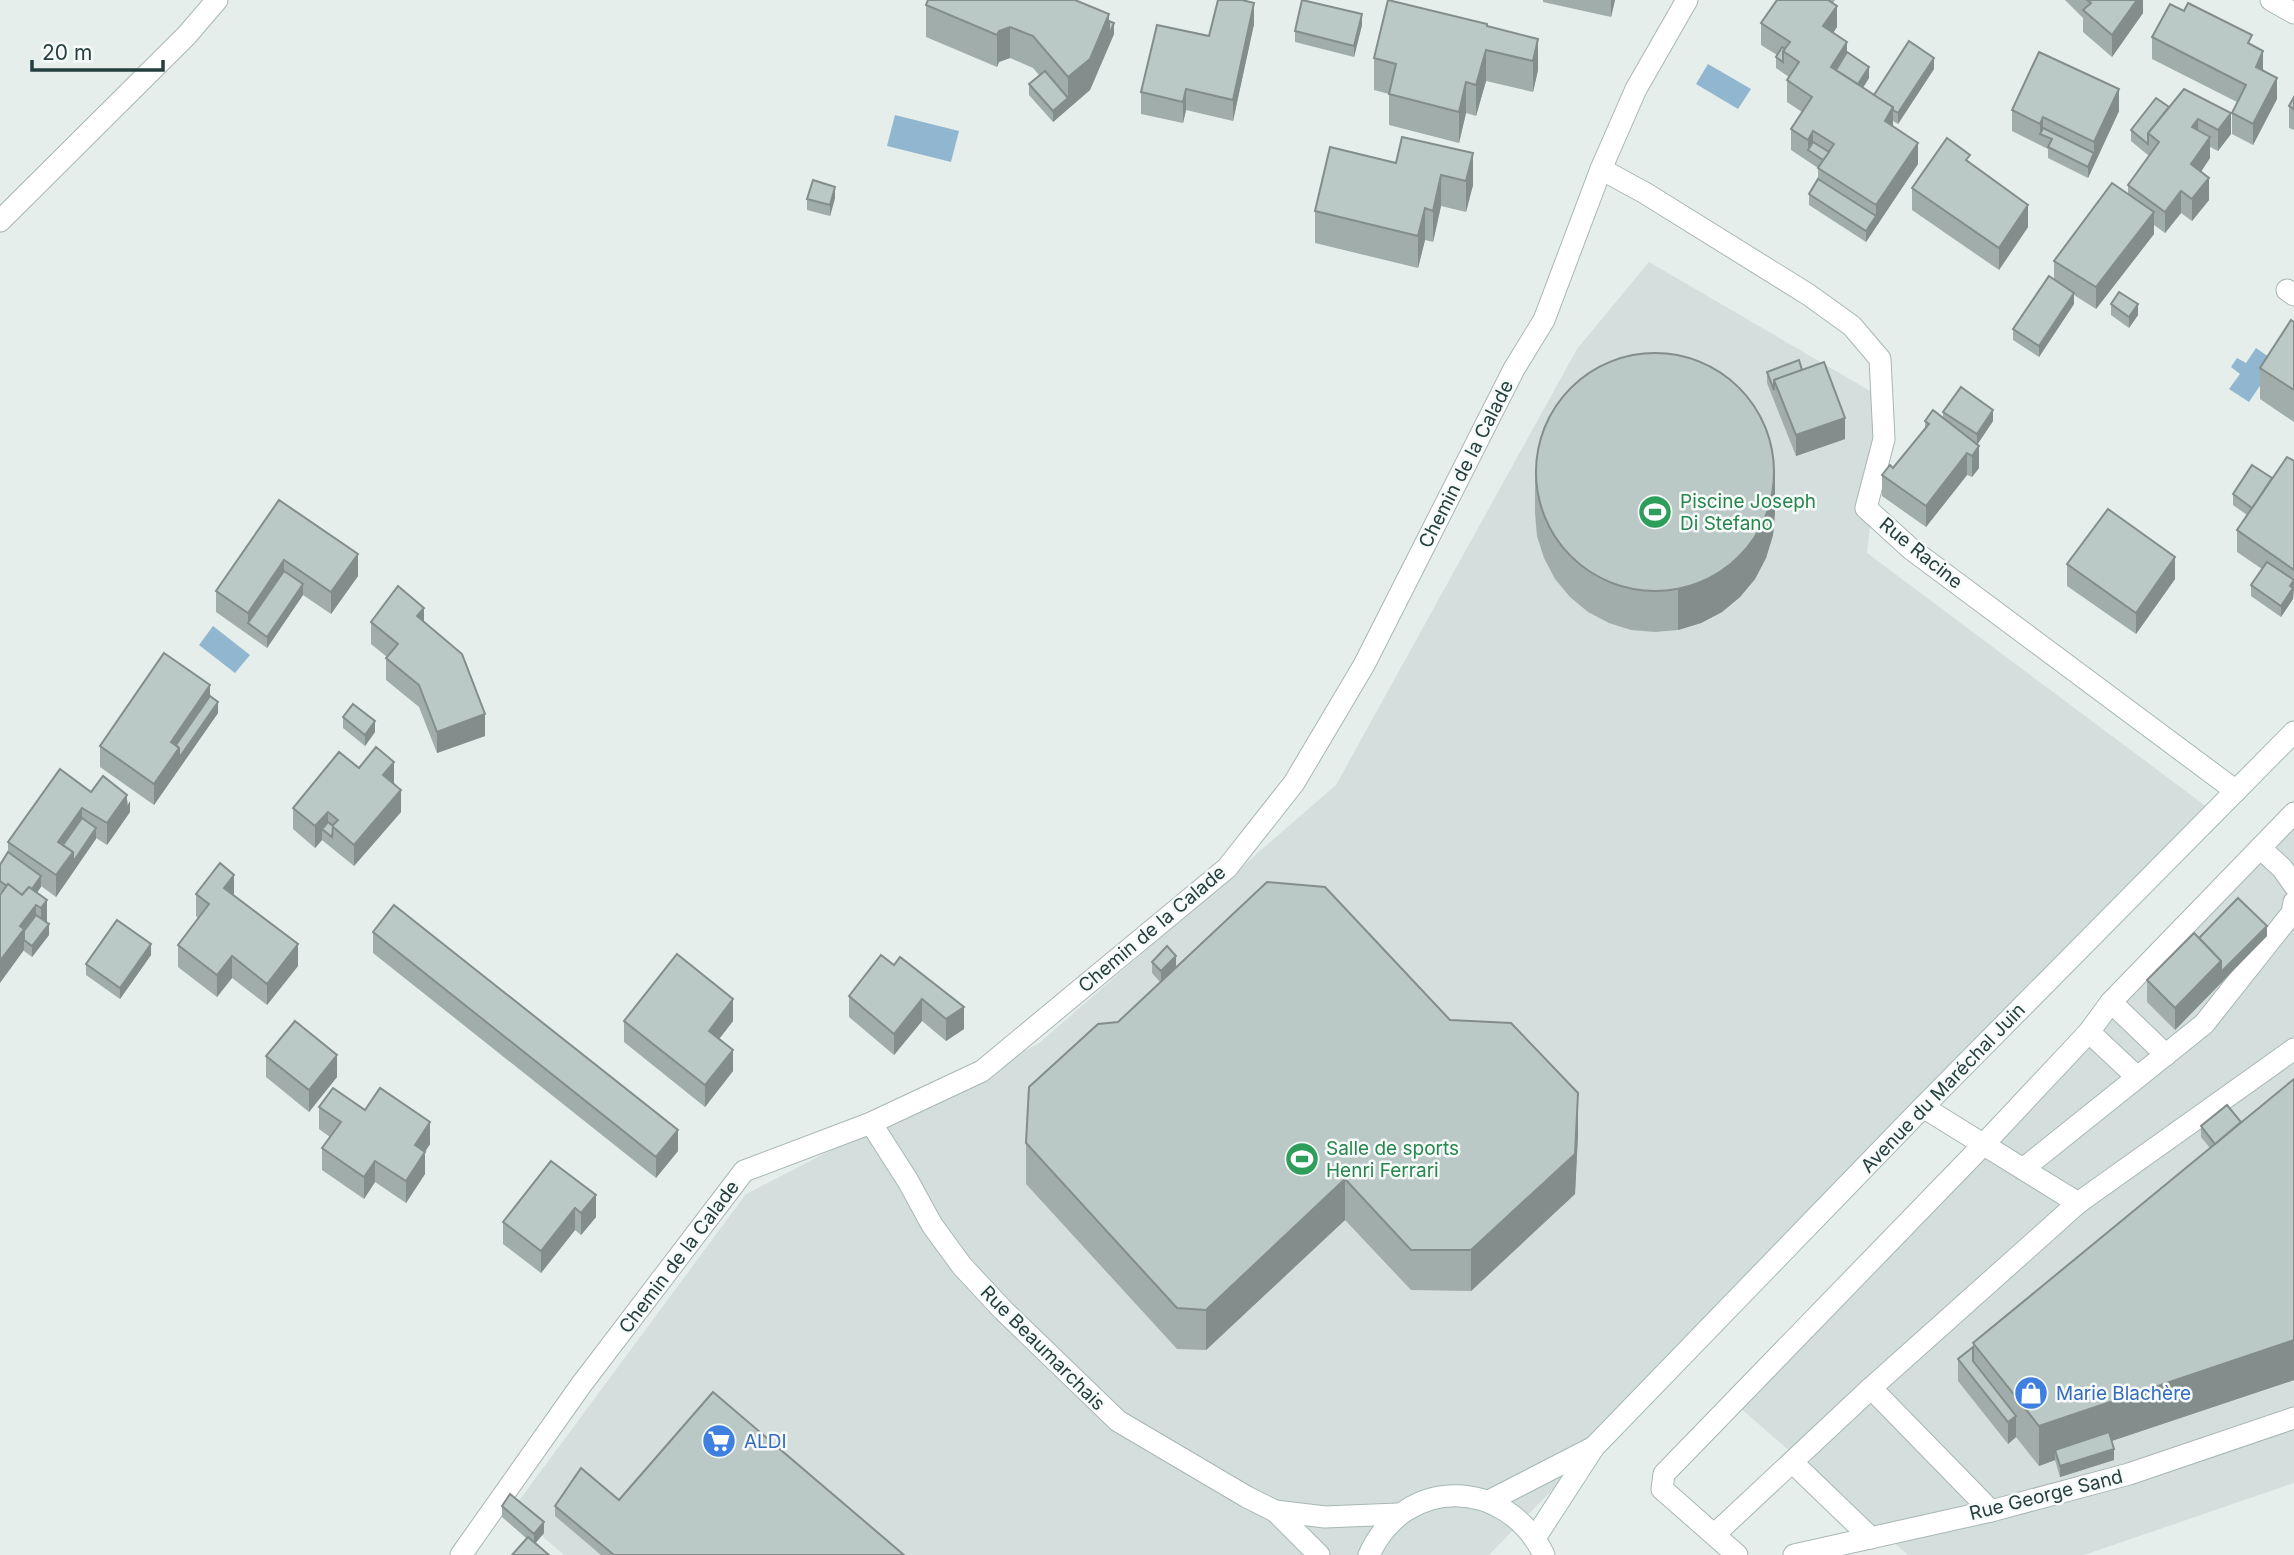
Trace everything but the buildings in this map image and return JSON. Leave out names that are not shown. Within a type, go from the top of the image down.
[{"type":"street","points":[[0,221],[187,35],[217,0]]},
{"type":"street","name":"Chemin de la Calade","points":[[461,1555],[581,1385],[744,1171],[871,1124],[982,1071],[1227,867],[1294,783],[1364,665],[1514,369],[1544,320],[1601,169],[1636,89],[1687,0]]},
{"type":"street","points":[[2271,0],[2294,13]]},
{"type":"street","name":"Rue Racine","points":[[1601,169],[1645,193],[1809,295],[1852,326],[1880,359],[1884,439],[1866,508],[1911,549],[2236,790]]},
{"type":"street","name":"Avenue du Maréchal Juin","points":[[1539,1546],[1594,1447],[1923,1107],[2294,732]]},
{"type":"street","points":[[1737,1555],[1662,1489],[1664,1474],[1983,1145],[2089,1032],[2111,1002],[2294,813]]},
{"type":"street","points":[[2260,848],[2290,870]]},
{"type":"street","points":[[2023,1169],[2204,1024],[2292,913],[2294,902]]},
{"type":"street","points":[[2111,1002],[2166,1055]]},
{"type":"street","points":[[2089,1032],[2137,1077]]},
{"type":"street","points":[[1715,1534],[1871,1388],[2078,1203],[2294,1049]]},
{"type":"street","points":[[1923,1107],[2078,1203]]},
{"type":"street","name":"Rue Beaumarchais","points":[[871,1124],[908,1181],[932,1225],[962,1266],[1089,1394],[1118,1421],[1275,1511],[1320,1555]]},
{"type":"street","points":[[1871,1388],[1990,1511]]},
{"type":"street","name":"Rue George Sand","points":[[1794,1555],[1990,1511],[2129,1474],[2294,1418]]},
{"type":"street","name":"Avenue du Maréchal Juin","points":[[1489,1501],[1594,1447]]},
{"type":"street","points":[[1792,1462],[1871,1538]]},
{"type":"street","points":[[1368,1555],[1377,1537],[1398,1514],[1426,1500],[1457,1495],[1489,1501],[1515,1516],[1539,1546]]},
{"type":"street","name":"Rue Beaumarchais","points":[[1275,1511],[1325,1517],[1398,1514]]},
{"type":"shaded area","points":[[1649,262],[1884,399],[1867,553],[2211,810],[1489,1555],[564,1555],[512,1510],[746,1194],[1038,1044],[1336,785],[1577,349]]},
{"type":"shaded area","points":[[2294,813],[2294,1483],[2084,1555],[1908,1555],[1729,1398]]},
{"type":"water","points":[[1708,64],[1751,89],[1738,109],[1696,84]]},
{"type":"water","points":[[895,115],[959,131],[951,162],[887,146]]},
{"type":"water","points":[[2256,348],[2276,362],[2249,402],[2229,389],[2240,374],[2231,367],[2237,358],[2246,363]]},
{"type":"water","points":[[213,626],[250,655],[235,673],[199,645]]},
{"type":"place","name":"Piscine Joseph Di Stefano","points":[[1655,512]]},
{"type":"place","name":"Salle de sports Henri Ferrari","points":[[1302,1159]]},
{"type":"place","name":"Marie Blachère","points":[[2031,1393]]},
{"type":"place","name":"ALDI","points":[[719,1441]]}]
